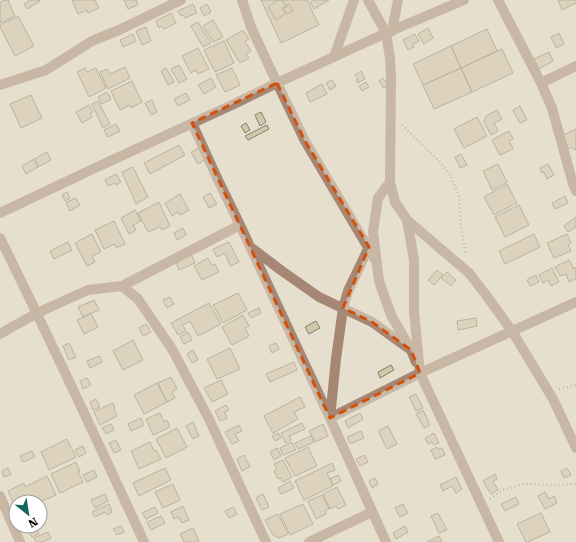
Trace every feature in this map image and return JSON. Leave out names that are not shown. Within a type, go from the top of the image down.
[{"type":"street","points":[[0,85],[46,70],[92,41],[119,30],[181,0]]},
{"type":"street","points":[[242,0],[251,27],[305,141],[376,261]]},
{"type":"street","points":[[334,57],[354,0]]},
{"type":"street","points":[[368,0],[389,32]]},
{"type":"street","points":[[398,0],[389,32],[392,78],[390,182],[395,202],[407,220],[470,274],[512,332],[553,399],[576,448]]},
{"type":"street","points":[[0,213],[277,83],[464,0]]},
{"type":"street","points":[[498,0],[542,83],[552,108],[575,186]]},
{"type":"street","points":[[542,83],[576,66]]},
{"type":"street","points":[[192,123],[251,247],[386,542]]},
{"type":"street","points":[[390,182],[378,198],[373,232],[379,281],[391,316],[411,350],[420,373],[499,542]]},
{"type":"street","points":[[407,220],[414,260],[414,312],[420,373]]},
{"type":"street","points":[[0,334],[37,313],[88,290],[122,286],[240,225]]},
{"type":"street","points":[[0,238],[37,313],[144,542]]},
{"type":"street","points":[[251,247],[319,297],[372,322],[411,350]]},
{"type":"street","points":[[330,418],[343,308],[348,291],[368,247]]},
{"type":"street","points":[[122,286],[138,299],[172,349],[209,419],[266,542]]},
{"type":"street","points":[[330,418],[420,373],[576,302]]},
{"type":"street","points":[[0,496],[20,542]]},
{"type":"street","points":[[309,542],[372,512]]},
{"type":"path","points":[[391,114],[438,160],[451,176],[459,196],[461,228],[470,274]]},
{"type":"path","points":[[548,392],[576,385]]},
{"type":"path","points":[[482,505],[503,490],[524,484],[576,484]]},
{"type":"highlighted area","points":[[277,83],[305,141],[369,247],[343,308],[372,322],[411,350],[420,373],[330,418],[192,123]]},
{"type":"building","points":[[8,0],[15,16],[1,23],[0,2]]},
{"type":"building","points":[[30,0],[40,1],[27,9],[24,4]]},
{"type":"building","points":[[72,0],[95,0],[99,8],[88,13],[87,10],[78,14]]},
{"type":"building","points":[[124,0],[136,0],[138,5],[128,9]]},
{"type":"building","points":[[261,0],[307,0],[319,25],[281,43]]},
{"type":"building","points":[[279,0],[282,0],[286,6],[282,8],[285,14],[276,20],[268,7]]},
{"type":"building","points":[[313,0],[329,0],[314,9],[310,2]]},
{"type":"building","points":[[558,0],[576,0],[576,3],[562,10]]},
{"type":"building","points":[[193,4],[197,13],[185,18],[183,15],[181,16],[178,11]]},
{"type":"building","points":[[207,4],[211,12],[204,16],[200,8]]},
{"type":"building","points":[[289,4],[293,11],[287,14],[284,8]]},
{"type":"building","points":[[171,13],[176,23],[164,29],[162,26],[159,28],[156,21]]},
{"type":"building","points":[[18,16],[34,46],[15,56],[0,25]]},
{"type":"building","points":[[213,20],[223,37],[213,42],[203,26]]},
{"type":"building","points":[[198,22],[211,43],[203,47],[191,26]]},
{"type":"building","points":[[146,27],[151,41],[142,45],[136,31]]},
{"type":"building","points":[[428,28],[433,38],[424,44],[418,34]]},
{"type":"building","points":[[487,29],[497,51],[461,68],[451,46]]},
{"type":"building","points":[[243,30],[249,39],[245,41],[251,51],[246,54],[249,58],[240,63],[226,40]]},
{"type":"building","points":[[559,33],[564,44],[556,48],[551,37]]},
{"type":"building","points":[[133,34],[136,41],[123,47],[120,40]]},
{"type":"building","points":[[415,34],[419,41],[413,44],[414,47],[408,50],[403,40]]},
{"type":"building","points":[[224,41],[234,63],[215,72],[204,50]]},
{"type":"building","points":[[451,46],[461,68],[423,85],[413,64]]},
{"type":"building","points":[[198,48],[209,69],[198,74],[196,70],[191,73],[182,56]]},
{"type":"building","points":[[502,49],[513,73],[472,92],[461,68]]},
{"type":"building","points":[[549,52],[553,61],[539,69],[534,59]]},
{"type":"building","points":[[179,65],[187,79],[179,83],[171,69]]},
{"type":"building","points":[[125,67],[130,78],[108,89],[100,72],[107,69],[110,74]]},
{"type":"building","points":[[85,68],[87,72],[96,68],[106,88],[89,97],[77,72]]},
{"type":"building","points":[[166,68],[174,82],[168,85],[161,71]]},
{"type":"building","points":[[232,68],[240,85],[225,92],[216,75]]},
{"type":"building","points":[[461,68],[472,92],[434,109],[423,85]]},
{"type":"building","points":[[361,71],[365,79],[358,83],[356,80],[358,79],[355,75]]},
{"type":"building","points":[[211,78],[216,87],[204,94],[198,85]]},
{"type":"building","points":[[383,78],[388,85],[384,88],[379,81]]},
{"type":"building","points":[[332,80],[336,86],[330,90],[326,83]]},
{"type":"building","points":[[132,81],[142,102],[131,108],[130,105],[120,110],[111,91]]},
{"type":"building","points":[[366,82],[369,87],[362,91],[359,86]]},
{"type":"building","points":[[322,84],[327,94],[310,102],[306,93]]},
{"type":"building","points":[[107,92],[111,99],[102,104],[98,97]]},
{"type":"building","points":[[186,93],[190,100],[178,106],[174,99]]},
{"type":"building","points":[[31,95],[42,118],[21,128],[10,104]]},
{"type":"building","points":[[152,100],[157,112],[151,115],[145,103]]},
{"type":"building","points":[[98,101],[110,124],[103,128],[92,104]]},
{"type":"building","points":[[89,105],[93,112],[90,113],[92,117],[82,123],[76,112]]},
{"type":"building","points":[[520,106],[527,120],[520,123],[513,110]]},
{"type":"building","points":[[497,110],[502,119],[494,123],[498,131],[491,135],[484,122],[486,116]]},
{"type":"building","points":[[261,112],[266,122],[260,126],[255,115]]},
{"type":"building","points":[[477,117],[487,136],[464,148],[454,129]]},
{"type":"building","points":[[246,123],[250,130],[245,133],[241,126]]},
{"type":"building","points":[[116,124],[120,131],[108,137],[104,130]]},
{"type":"building","points":[[267,125],[269,129],[248,140],[245,136]]},
{"type":"building","points":[[576,129],[576,149],[574,150],[572,147],[568,149],[562,136]]},
{"type":"building","points":[[509,131],[513,139],[509,141],[513,149],[500,155],[492,140]]},
{"type":"building","points":[[179,145],[185,155],[150,174],[144,163]]},
{"type":"building","points":[[199,148],[206,159],[198,164],[191,152]]},
{"type":"building","points":[[47,152],[51,160],[38,167],[34,159]]},
{"type":"building","points":[[461,154],[467,165],[460,168],[455,157]]},
{"type":"building","points":[[34,159],[38,167],[26,174],[22,166]]},
{"type":"building","points":[[498,164],[507,182],[492,190],[483,171]]},
{"type":"building","points":[[548,164],[554,175],[547,179],[544,172],[542,173],[540,168]]},
{"type":"building","points":[[133,167],[148,197],[136,204],[122,172]]},
{"type":"building","points":[[116,174],[121,182],[116,185],[115,183],[108,186],[105,180]]},
{"type":"building","points":[[507,184],[517,203],[494,215],[484,197]]},
{"type":"building","points":[[67,192],[70,198],[65,201],[62,195]]},
{"type":"building","points":[[210,193],[217,204],[209,208],[203,197]]},
{"type":"building","points":[[180,194],[189,210],[180,215],[178,212],[172,216],[165,203]]},
{"type":"building","points":[[565,196],[568,203],[555,209],[552,203]]},
{"type":"building","points":[[75,198],[80,205],[70,211],[66,203]]},
{"type":"building","points":[[159,202],[170,226],[162,230],[160,227],[148,232],[138,213]]},
{"type":"building","points":[[519,205],[529,225],[505,237],[495,217]]},
{"type":"building","points":[[135,210],[141,221],[133,225],[136,230],[129,234],[121,218]]},
{"type":"building","points":[[576,217],[576,227],[568,232],[564,226]]},
{"type":"building","points":[[114,221],[125,244],[116,248],[115,244],[104,249],[95,230]]},
{"type":"building","points":[[183,228],[186,235],[177,240],[174,233]]},
{"type":"building","points":[[92,234],[101,252],[92,256],[95,262],[87,266],[75,243]]},
{"type":"building","points":[[534,234],[540,247],[505,264],[499,251]]},
{"type":"building","points":[[567,234],[571,243],[568,245],[571,251],[554,258],[547,243]]},
{"type":"building","points":[[68,242],[72,250],[54,259],[50,251]]},
{"type":"building","points":[[229,242],[239,262],[230,266],[225,253],[217,257],[213,249]]},
{"type":"building","points":[[191,254],[195,263],[179,270],[176,262]]},
{"type":"building","points":[[208,258],[212,265],[215,264],[219,272],[202,280],[194,266]]},
{"type":"building","points":[[569,260],[574,269],[576,267],[576,279],[569,282],[566,274],[560,276],[555,267]]},
{"type":"building","points":[[552,268],[559,282],[551,286],[548,280],[543,283],[539,275]]},
{"type":"building","points":[[437,270],[443,275],[434,285],[428,280]]},
{"type":"building","points":[[447,272],[456,280],[451,286],[441,278]]},
{"type":"building","points":[[536,275],[539,282],[530,286],[527,280]]},
{"type":"building","points":[[238,293],[247,310],[223,323],[213,305]]},
{"type":"building","points":[[170,297],[174,304],[167,308],[163,300]]},
{"type":"building","points":[[94,300],[99,310],[83,317],[78,307]]},
{"type":"building","points":[[209,303],[221,324],[198,336],[190,321],[183,325],[186,331],[178,335],[171,323]]},
{"type":"building","points":[[259,308],[261,313],[251,318],[248,313]]},
{"type":"building","points":[[91,313],[98,327],[84,334],[77,320]]},
{"type":"building","points":[[243,315],[249,326],[245,328],[249,336],[232,345],[222,327]]},
{"type":"building","points":[[476,318],[477,326],[458,330],[457,321]]},
{"type":"building","points":[[316,321],[320,328],[309,334],[305,327]]},
{"type":"building","points":[[146,324],[151,332],[143,336],[139,328]]},
{"type":"building","points":[[188,332],[192,340],[184,344],[180,337]]},
{"type":"building","points":[[133,340],[143,360],[123,370],[113,351]]},
{"type":"building","points":[[69,343],[76,357],[69,360],[63,346]]},
{"type":"building","points":[[276,343],[279,349],[272,353],[269,346]]},
{"type":"building","points":[[230,348],[240,369],[217,379],[207,359]]},
{"type":"building","points":[[193,350],[198,360],[192,363],[187,354]]},
{"type":"building","points":[[99,356],[102,362],[90,368],[87,361]]},
{"type":"building","points":[[294,362],[297,370],[270,382],[266,374]]},
{"type":"building","points":[[391,365],[394,370],[380,378],[378,372]]},
{"type":"building","points":[[171,377],[177,389],[172,392],[175,398],[167,402],[158,383]]},
{"type":"building","points":[[87,378],[91,385],[83,389],[80,381]]},
{"type":"building","points":[[221,380],[228,394],[212,402],[204,388]]},
{"type":"building","points":[[157,383],[167,402],[144,414],[134,395]]},
{"type":"building","points":[[416,394],[423,408],[416,411],[409,397]]},
{"type":"building","points":[[300,397],[305,407],[294,412],[298,419],[273,433],[264,416]]},
{"type":"building","points":[[96,399],[100,407],[93,410],[90,402]]},
{"type":"building","points":[[113,403],[117,416],[100,425],[94,412]]},
{"type":"building","points":[[226,405],[229,410],[224,412],[227,418],[220,421],[215,411]]},
{"type":"building","points":[[423,410],[430,425],[424,428],[416,414]]},
{"type":"building","points":[[160,413],[164,422],[167,420],[170,427],[153,435],[146,419]]},
{"type":"building","points":[[360,413],[363,419],[348,428],[345,421]]},
{"type":"building","points":[[141,418],[144,425],[131,431],[128,424]]},
{"type":"building","points":[[193,422],[199,436],[193,439],[186,426]]},
{"type":"building","points":[[302,423],[305,429],[289,436],[291,440],[285,443],[281,433]]},
{"type":"building","points":[[111,424],[114,430],[106,434],[102,428]]},
{"type":"building","points":[[323,424],[328,436],[315,442],[309,431]]},
{"type":"building","points":[[239,425],[242,431],[235,434],[239,441],[232,444],[225,432]]},
{"type":"building","points":[[388,426],[397,444],[387,449],[378,431]]},
{"type":"building","points":[[177,428],[187,447],[166,458],[156,439]]},
{"type":"building","points":[[361,431],[364,438],[350,444],[347,437]]},
{"type":"building","points":[[278,433],[281,438],[275,441],[272,436]]},
{"type":"building","points":[[434,433],[439,443],[434,445],[432,442],[428,444],[425,438]]},
{"type":"building","points":[[311,436],[314,442],[298,449],[295,443]]},
{"type":"building","points":[[67,439],[76,457],[49,470],[41,452]]},
{"type":"building","points":[[116,440],[121,450],[114,453],[109,443]]},
{"type":"building","points":[[150,442],[154,451],[156,450],[161,459],[139,469],[131,451]]},
{"type":"building","points":[[292,442],[296,450],[283,455],[280,448]]},
{"type":"building","points":[[83,446],[86,453],[79,457],[75,450]]},
{"type":"building","points":[[308,447],[317,466],[295,476],[285,458]]},
{"type":"building","points":[[437,447],[438,449],[442,448],[445,455],[435,459],[431,450]]},
{"type":"building","points":[[277,448],[281,456],[274,460],[270,452]]},
{"type":"building","points":[[32,451],[35,457],[23,462],[20,456]]},
{"type":"building","points":[[244,455],[250,467],[242,471],[237,459]]},
{"type":"building","points":[[364,455],[368,462],[360,466],[356,459]]},
{"type":"building","points":[[283,460],[292,477],[283,482],[281,478],[278,479],[274,471],[277,470],[274,464]]},
{"type":"building","points":[[76,462],[80,471],[78,472],[83,482],[60,493],[51,474]]},
{"type":"building","points":[[332,463],[335,470],[327,473],[333,486],[304,500],[295,481]]},
{"type":"building","points":[[8,468],[11,474],[4,477],[2,471]]},
{"type":"building","points":[[165,468],[171,480],[139,496],[133,483]]},
{"type":"building","points":[[567,468],[571,475],[564,478],[561,471]]},
{"type":"building","points":[[94,470],[97,477],[87,482],[83,475]]},
{"type":"building","points":[[495,474],[497,479],[493,481],[498,490],[491,494],[483,481]]},
{"type":"building","points":[[338,475],[341,481],[333,485],[330,479]]},
{"type":"building","points":[[47,476],[56,495],[48,498],[48,494],[9,494],[8,491],[24,483],[25,487]]},
{"type":"building","points":[[456,477],[462,489],[456,493],[452,486],[443,491],[440,485]]},
{"type":"building","points":[[375,478],[378,484],[372,488],[369,481]]},
{"type":"building","points":[[290,481],[294,488],[281,494],[278,488]]},
{"type":"building","points":[[173,484],[180,500],[163,508],[155,492]]},
{"type":"building","points":[[337,487],[346,505],[338,509],[336,506],[330,509],[323,494]]},
{"type":"building","points":[[545,492],[549,499],[554,496],[557,503],[545,509],[538,496]]},
{"type":"building","points":[[105,494],[108,501],[95,508],[91,500]]},
{"type":"building","points":[[263,494],[269,507],[262,510],[256,498]]},
{"type":"building","points":[[322,495],[329,509],[325,511],[326,514],[316,519],[308,501]]},
{"type":"building","points":[[516,497],[519,504],[505,511],[501,504]]},
{"type":"building","points":[[109,504],[112,512],[107,515],[105,512],[95,517],[92,512]]},
{"type":"building","points":[[303,504],[313,524],[290,535],[280,514]]},
{"type":"building","points":[[403,504],[408,513],[400,517],[395,508]]},
{"type":"building","points":[[183,506],[189,520],[182,523],[178,517],[174,519],[171,512]]},
{"type":"building","points":[[155,507],[158,513],[146,519],[142,513]]},
{"type":"building","points":[[233,507],[237,514],[229,518],[225,511]]},
{"type":"building","points":[[438,513],[447,530],[439,533],[431,516]]},
{"type":"building","points":[[541,513],[550,532],[526,542],[517,524]]},
{"type":"building","points":[[278,514],[288,534],[279,538],[273,535],[265,520]]},
{"type":"building","points":[[161,516],[165,523],[151,530],[147,522]]},
{"type":"building","points":[[121,526],[124,532],[117,535],[113,529]]},
{"type":"building","points":[[405,526],[408,532],[396,539],[393,533]]},
{"type":"building","points":[[193,528],[199,541],[184,542],[180,534]]},
{"type":"building","points":[[48,532],[51,538],[43,542],[36,542],[34,538],[43,534],[48,534]]},
{"type":"building","points":[[30,534],[39,534],[32,537]]},
{"type":"building","points":[[439,536],[442,542],[427,542]]}]
